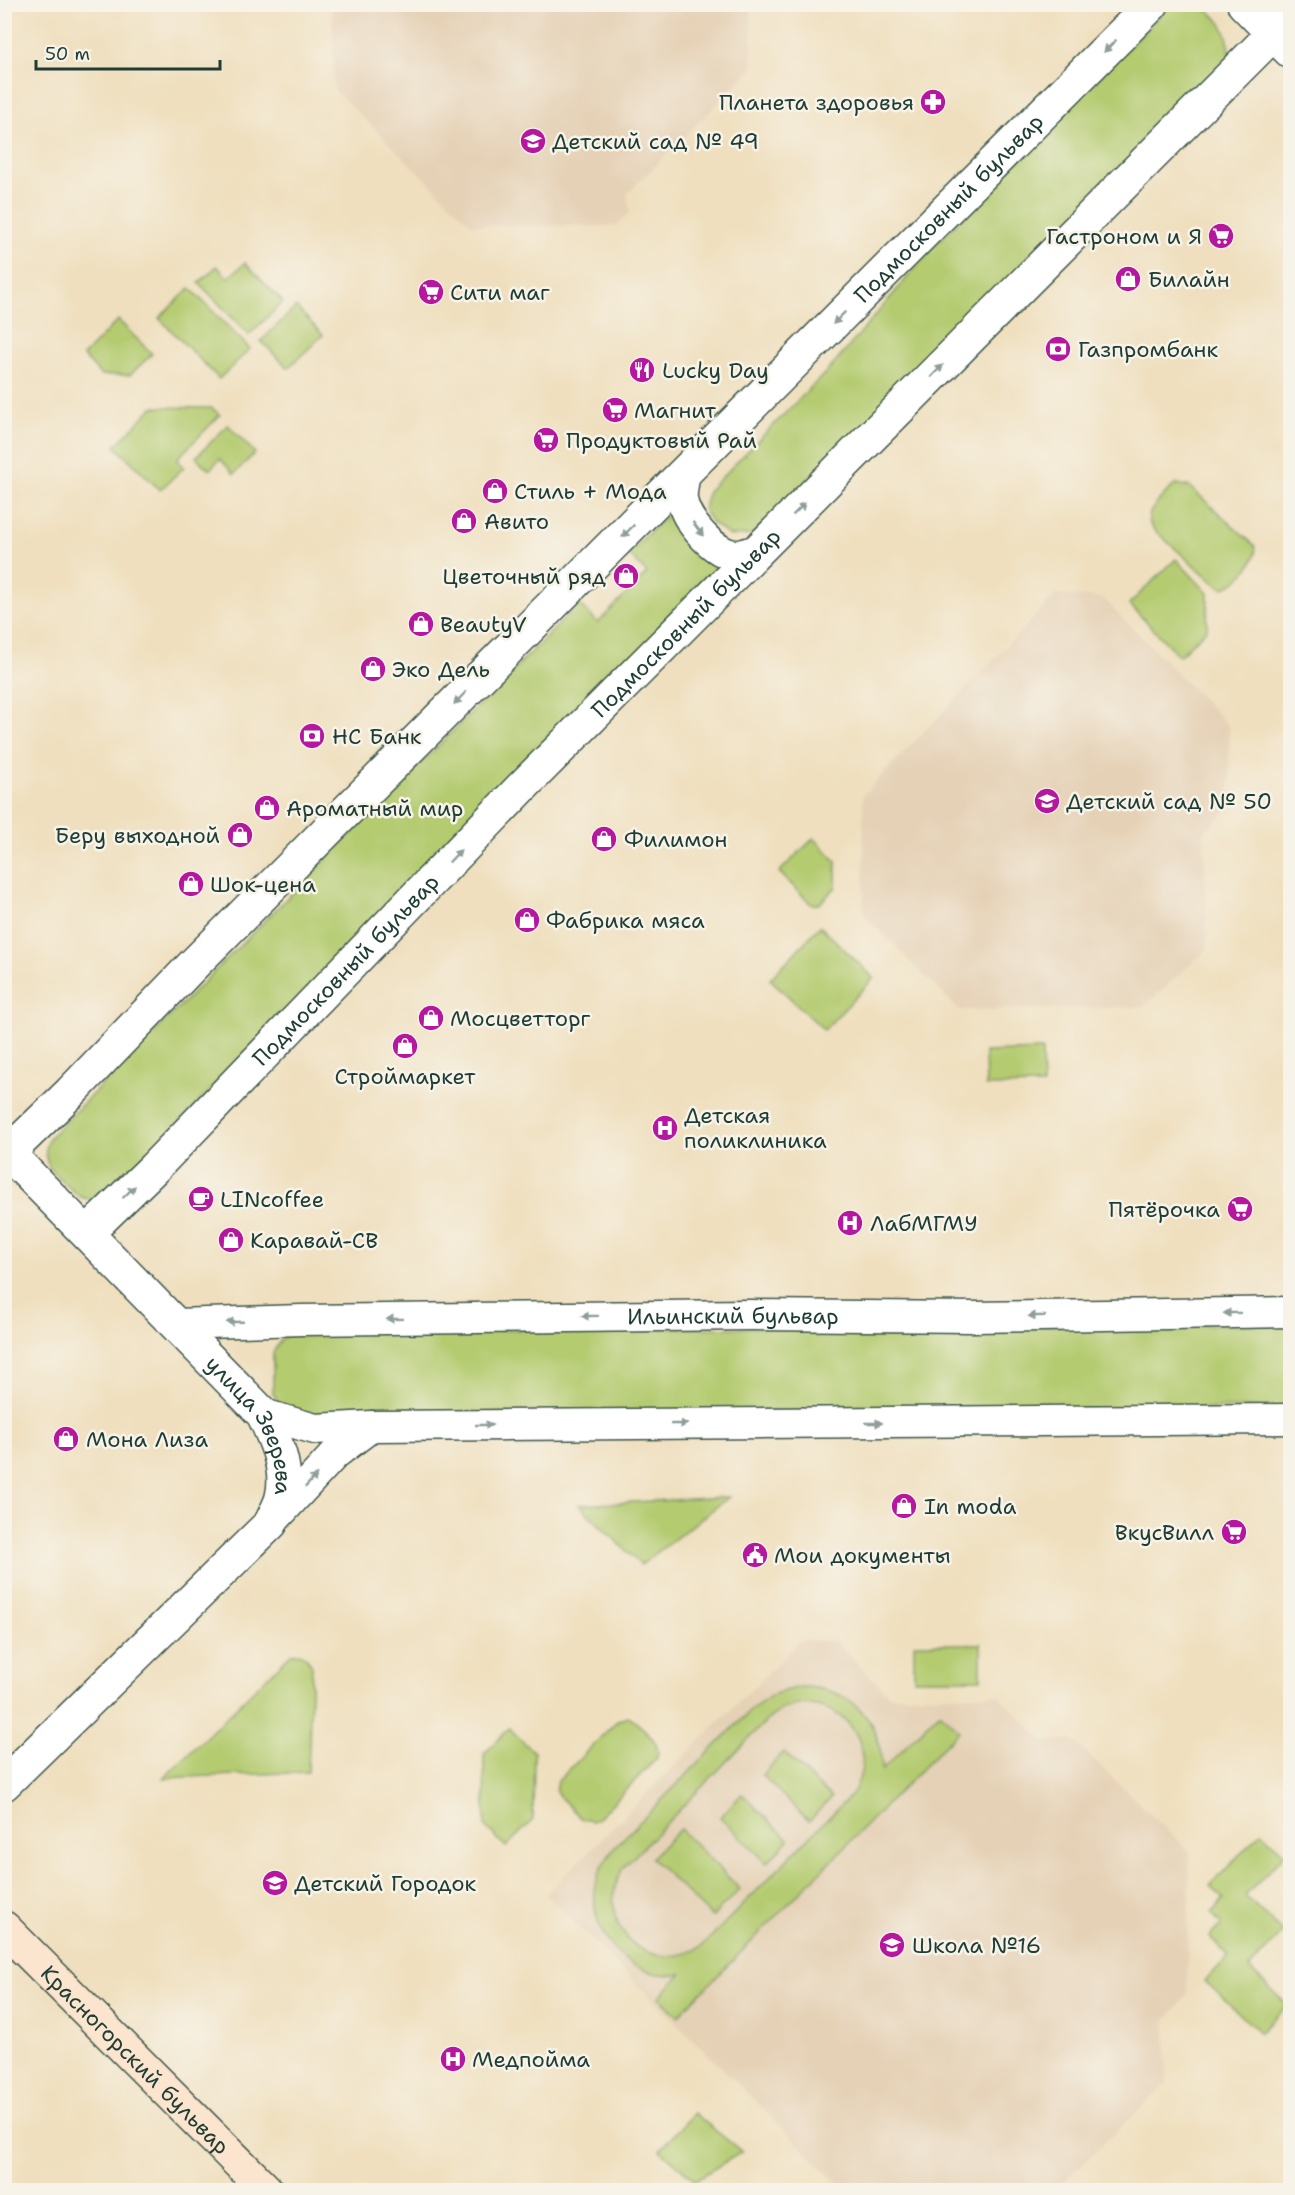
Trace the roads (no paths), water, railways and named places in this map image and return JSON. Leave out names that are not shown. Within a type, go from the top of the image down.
[{"type":"main road","name":"Красногорский бульвар","points":[[4,1928],[266,2190]]},
{"type":"street","name":"Подмосковный бульвар","points":[[7,1151],[70,1093],[195,963],[1152,4]]},
{"type":"street","points":[[1244,4],[1285,34]]},
{"type":"street","name":"Подмосковный бульвар","points":[[87,1233],[153,1169],[514,796],[758,550],[1285,34]]},
{"type":"street","points":[[684,475],[682,499],[689,517],[701,535],[720,550],[736,555],[758,550]]},
{"type":"street","name":"улица Зверева","points":[[4,1784],[271,1523],[282,1496],[283,1472],[278,1447],[262,1414],[7,1151]]},
{"type":"street","name":"Ильинский бульвар","points":[[176,1324],[301,1320],[692,1315],[974,1317],[1290,1312]]},
{"type":"street","points":[[262,1414],[315,1429],[372,1426],[1290,1419]]},
{"type":"street","points":[[271,1523],[335,1454],[372,1426]]},
{"type":"place","name":"Планета здоровья","points":[[933,102]]},
{"type":"place","name":"Детский сад № 49","points":[[533,141]]},
{"type":"place","name":"Гастроном и Я","points":[[1221,236]]},
{"type":"place","name":"Билайн","points":[[1128,279]]},
{"type":"place","name":"Сити маг","points":[[431,292]]},
{"type":"place","name":"Газпромбанк","points":[[1058,349]]},
{"type":"place","name":"Lucky Day","points":[[642,370]]},
{"type":"place","name":"Магнит","points":[[615,410]]},
{"type":"place","name":"Продуктовый Рай","points":[[546,440]]},
{"type":"place","name":"Стиль + Мода","points":[[495,491]]},
{"type":"place","name":"Авито","points":[[464,521]]},
{"type":"place","name":"Цветочный ряд","points":[[626,576]]},
{"type":"place","name":"BeautyV","points":[[421,624]]},
{"type":"place","name":"Эко Дель","points":[[373,669]]},
{"type":"place","name":"НС Банк","points":[[312,736]]},
{"type":"place","name":"Детский сад № 50","points":[[1047,801]]},
{"type":"place","name":"Ароматный мир","points":[[267,808]]},
{"type":"place","name":"Беру выходной","points":[[240,835]]},
{"type":"place","name":"Филимон","points":[[604,839]]},
{"type":"place","name":"Шок-цена","points":[[191,884]]},
{"type":"place","name":"Фабрика мяса","points":[[527,920]]},
{"type":"place","name":"Мосцветторг","points":[[431,1018]]},
{"type":"place","name":"Строймаркет","points":[[405,1046]]},
{"type":"place","name":"Детская поликлиника","points":[[665,1128]]},
{"type":"place","name":"LINcoffee","points":[[201,1199]]},
{"type":"place","name":"Пятёрочка","points":[[1240,1209]]},
{"type":"place","name":"ЛабМГМУ","points":[[850,1223]]},
{"type":"place","name":"Каравай-СВ","points":[[231,1240]]},
{"type":"place","name":"Мона Лиза","points":[[66,1439]]},
{"type":"place","name":"In moda","points":[[904,1506]]},
{"type":"place","name":"ВкусВилл","points":[[1234,1532]]},
{"type":"place","name":"Мои документы","points":[[755,1555]]},
{"type":"place","name":"Детский Городок","points":[[275,1883]]},
{"type":"place","name":"Школа №16","points":[[892,1945]]},
{"type":"place","name":"Медпойма","points":[[453,2059]]}]
